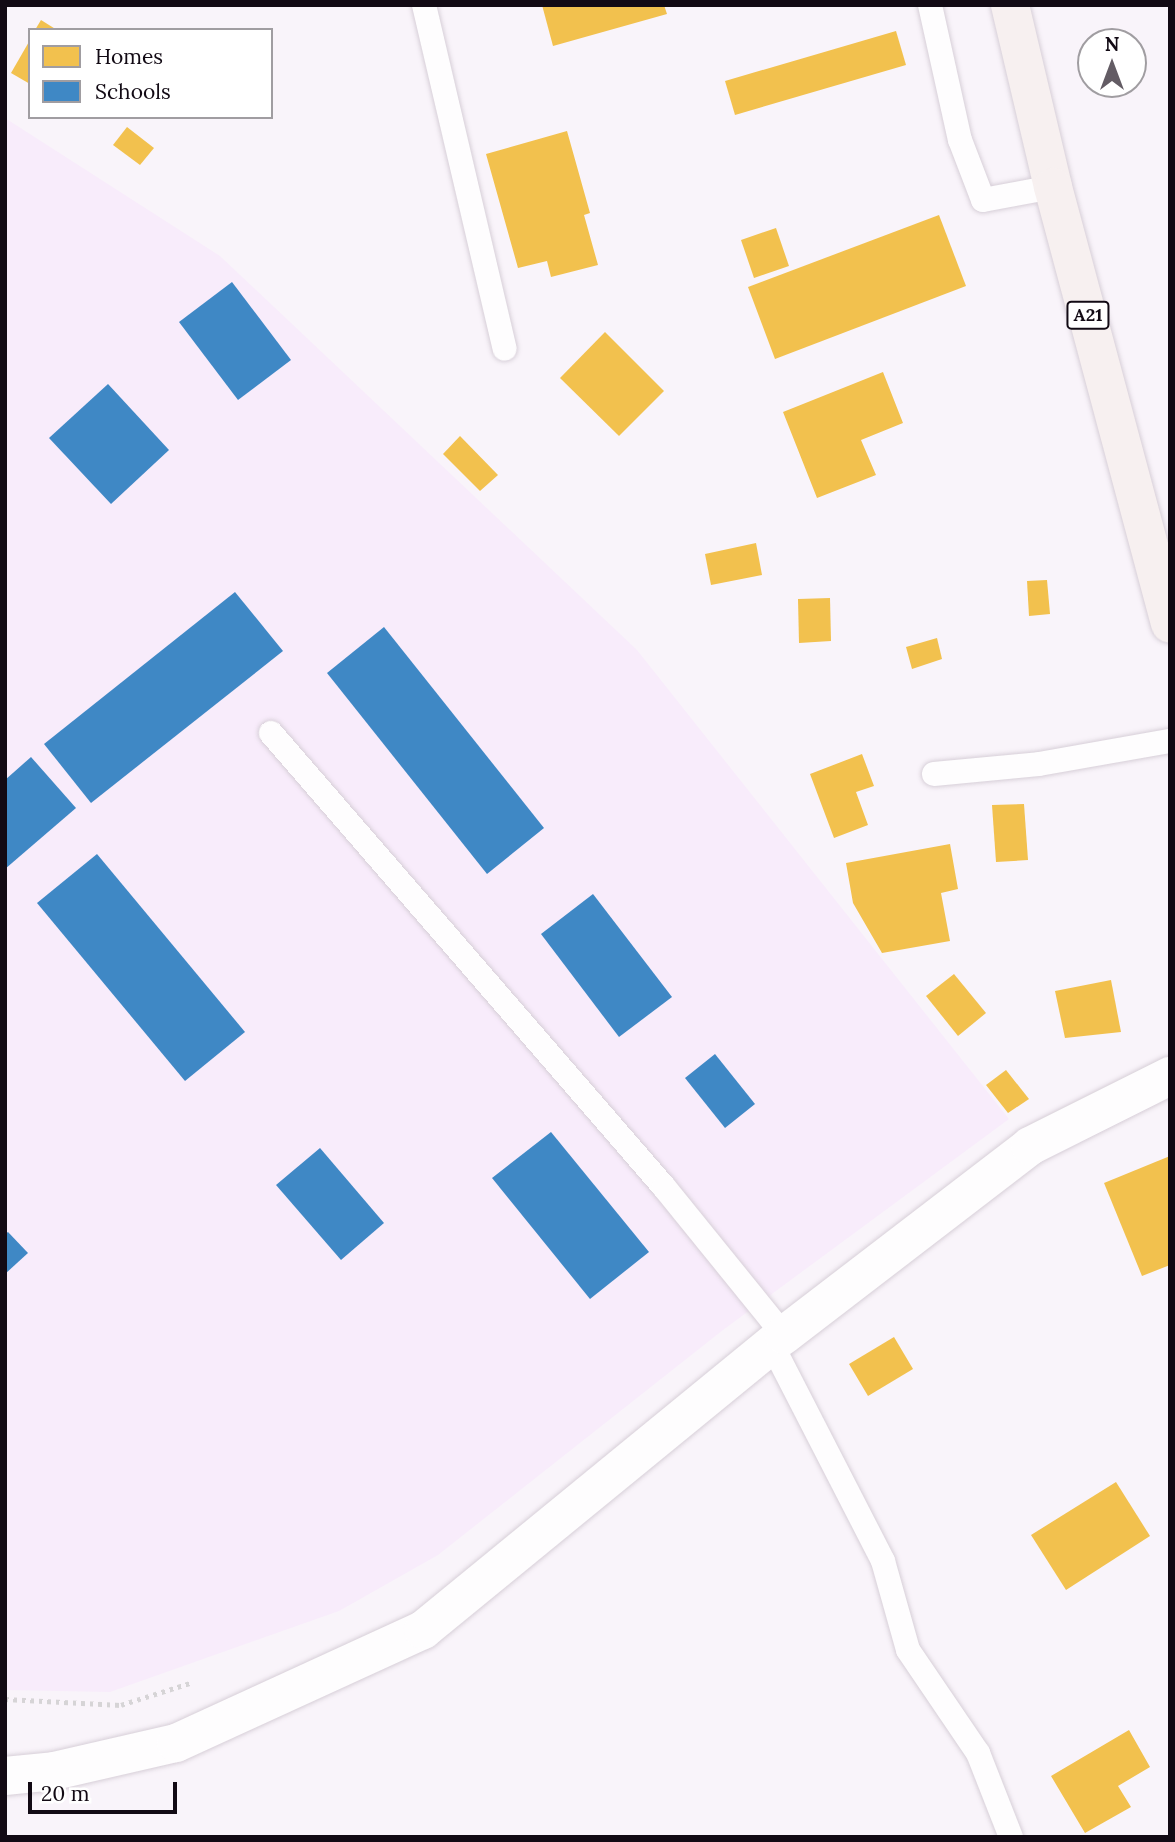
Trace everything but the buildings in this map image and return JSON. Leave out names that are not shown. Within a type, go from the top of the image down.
[{"type":"main road","name":"A21","points":[[1010,5],[1053,187],[1170,624]]},
{"type":"street","points":[[5,1776],[54,1771],[176,1743],[423,1630],[778,1340],[1030,1146],[1170,1076]]},
{"type":"lane","points":[[424,5],[505,349]]},
{"type":"lane","points":[[930,5],[960,140],[984,200],[1053,187]]},
{"type":"lane","points":[[271,733],[664,1187],[778,1340],[883,1561],[908,1650],[978,1753],[1011,1837]]},
{"type":"lane","points":[[934,774],[1039,764],[1170,741]]},
{"type":"path","points":[[5,1699],[121,1705],[200,1680]]},
{"type":"shaded area","points":[[5,118],[220,256],[637,650],[1009,1119],[723,1330],[438,1555],[339,1611],[110,1692],[5,1690]]}]
